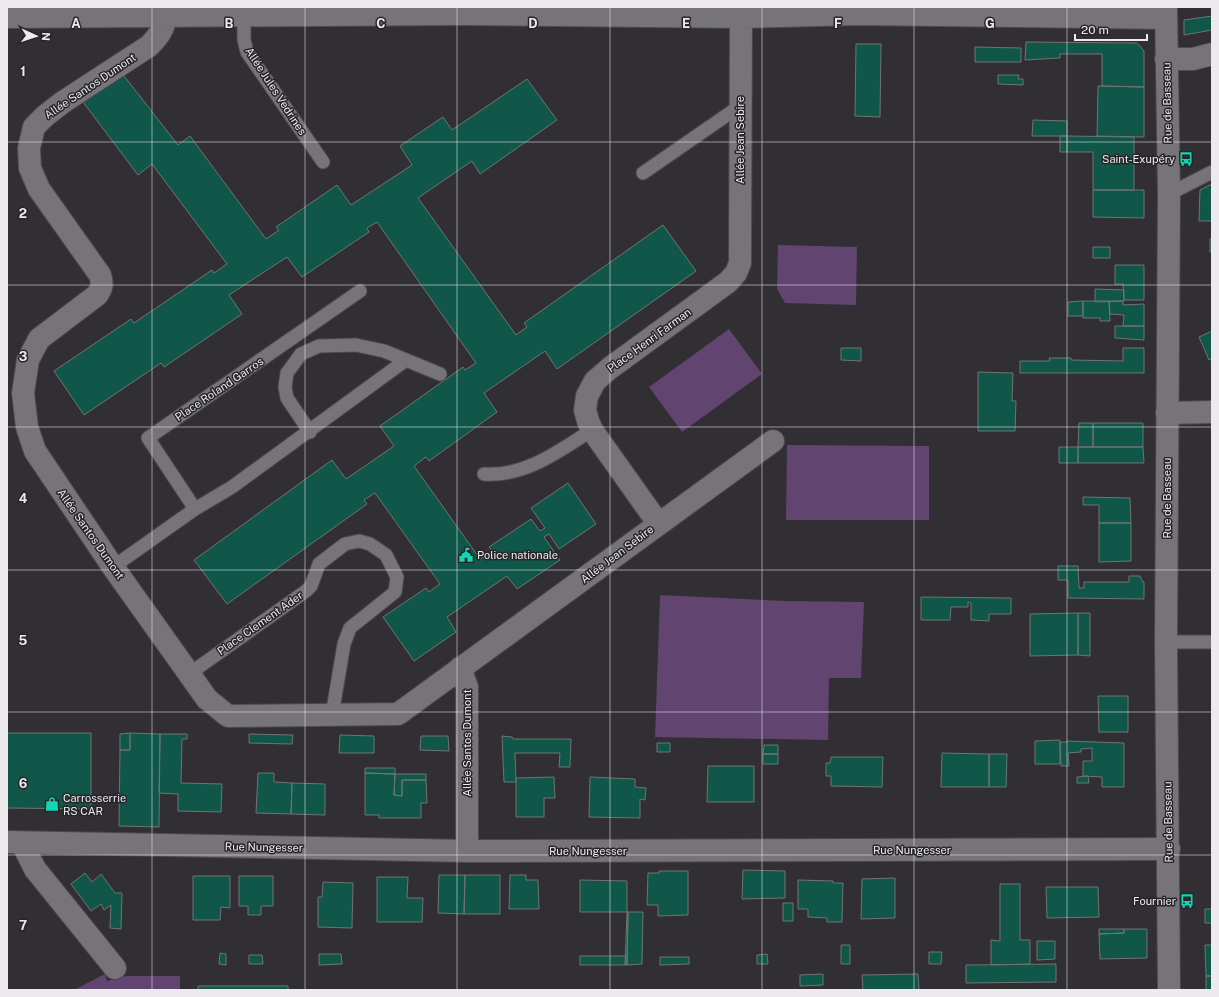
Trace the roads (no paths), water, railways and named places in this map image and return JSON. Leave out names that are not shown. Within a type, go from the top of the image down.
[{"type":"street","points":[[7,17],[464,14],[741,18],[857,14],[1166,12]]},
{"type":"street","name":"Rue de Basseau","points":[[1166,12],[1168,194],[1166,642],[1169,990]]},
{"type":"street","name":"Allée Santos Dumont","points":[[166,15],[164,28],[158,38],[149,46],[45,116],[34,128],[29,148],[30,168],[39,189],[100,275],[102,282],[102,289],[97,295],[39,339],[28,360],[23,393],[27,427],[35,451],[189,674],[207,698],[228,716],[398,714],[460,668],[467,687],[467,851]]},
{"type":"street","name":"Allée Jean Sebire","points":[[740,263],[741,18]]},
{"type":"street","points":[[1166,59],[1193,59],[1212,54]]},
{"type":"street","name":"Place Henri Farman","points":[[658,523],[592,430],[585,410],[587,396],[595,381],[610,368],[728,282],[736,273],[740,263]]},
{"type":"street","points":[[1167,413],[1212,412]]},
{"type":"street","name":"Allée Jean Sebire","points":[[460,668],[569,591],[658,523],[774,441]]},
{"type":"street","points":[[15,843],[115,968]]},
{"type":"street","name":"Rue Nungesser","points":[[15,843],[467,851],[1168,849]]},
{"type":"lane","name":"Allée Jules Vedrines","points":[[244,16],[244,40],[247,52],[323,162]]},
{"type":"lane","points":[[643,173],[740,106]]},
{"type":"lane","points":[[1168,194],[1212,172]]},
{"type":"lane","name":"Place Roland Garros","points":[[195,509],[148,438],[360,291]]},
{"type":"lane","points":[[310,432],[287,398],[285,387],[287,373],[301,354],[319,346],[356,345],[384,351],[440,374]]},
{"type":"lane","points":[[113,566],[195,509],[232,487],[310,432],[406,360]]},
{"type":"lane","points":[[484,474],[504,473],[535,465],[592,430]]},
{"type":"lane","name":"Place Clement Ader","points":[[189,674],[306,591],[311,586],[319,564],[345,544],[359,541],[370,544],[386,555],[397,577],[395,592],[350,628],[344,644],[332,715]]},
{"type":"lane","points":[[1166,642],[1212,642]]},
{"type":"place","name":"Saint-Exupéry","points":[[1186,159]]},
{"type":"place","name":"Police nationale","points":[[466,555]]},
{"type":"place","name":"Carrosserrie RS CAR","points":[[52,804]]},
{"type":"place","name":"Fournier","points":[[1187,901]]}]
